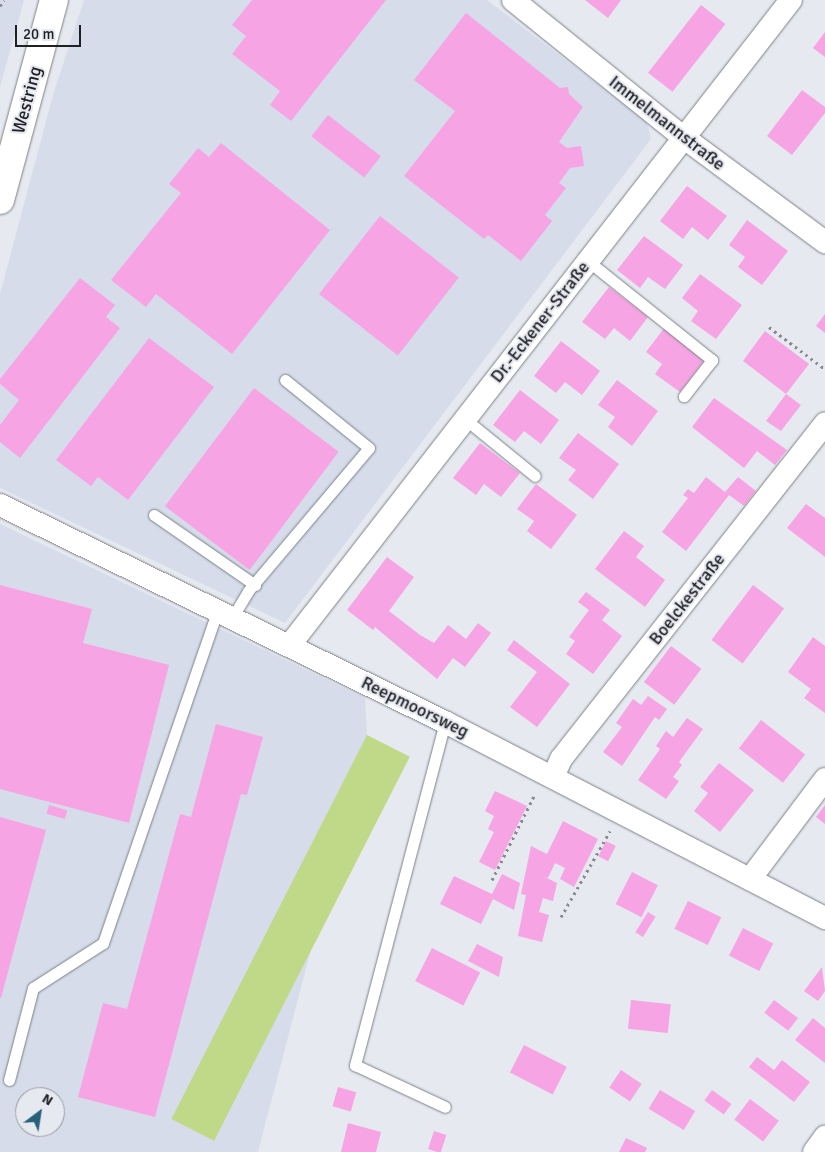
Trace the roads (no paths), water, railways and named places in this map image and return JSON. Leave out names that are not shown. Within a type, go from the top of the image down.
[{"type":"main road","name":"Westring","points":[[0,200],[54,0]]},
{"type":"street","name":"Immelmannstraße","points":[[513,0],[684,137],[825,242]]},
{"type":"street","name":"Dr.-Eckener-Straße","points":[[289,646],[791,0]]},
{"type":"street","name":"Boelckestraße","points":[[549,775],[825,423]]},
{"type":"street","name":"Reepmoorsweg","points":[[0,505],[445,722],[623,812],[825,918]]},
{"type":"street","points":[[750,879],[825,779]]},
{"type":"street","points":[[814,1152],[825,1137]]},
{"type":"lane","points":[[588,260],[712,360],[684,396]]},
{"type":"lane","points":[[9,1080],[34,988],[103,943],[224,614],[255,584],[369,448],[285,380]]},
{"type":"lane","points":[[465,419],[535,476]]},
{"type":"lane","points":[[154,515],[255,584]]},
{"type":"lane","points":[[445,722],[355,1065],[446,1107]]}]
